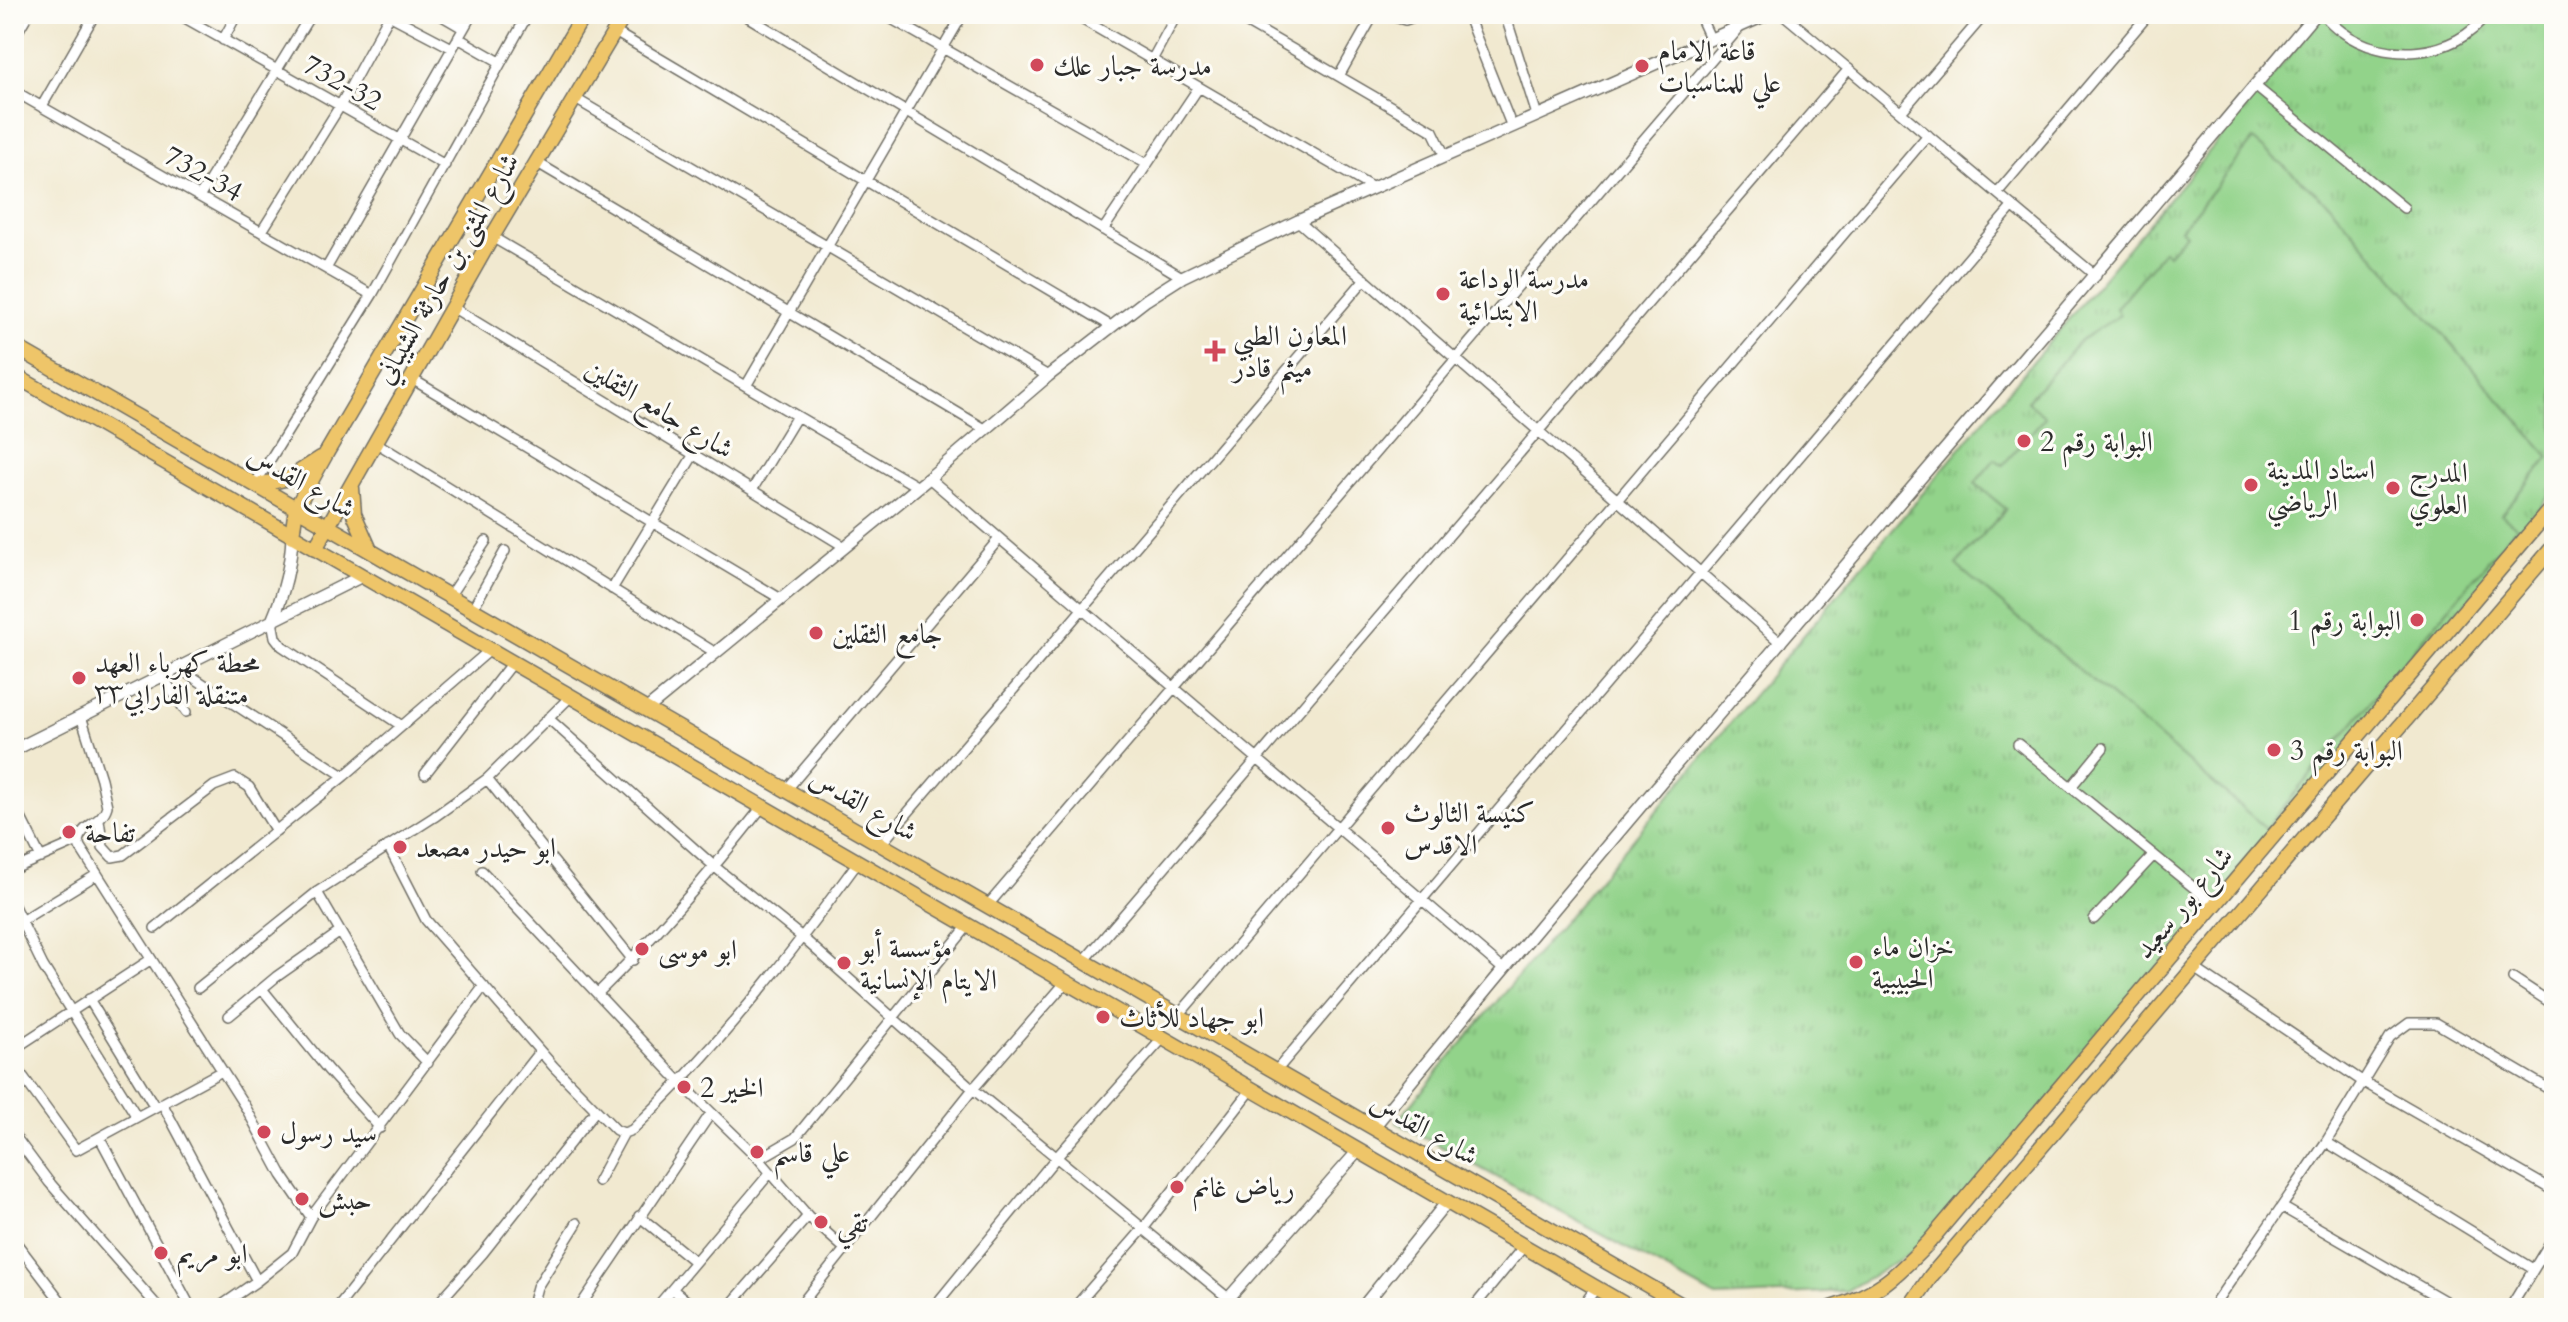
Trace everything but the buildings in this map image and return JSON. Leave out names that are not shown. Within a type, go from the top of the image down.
[{"type":"main road","name":"شارع المثنى بن حارثة الشيباني","points":[[292,536],[296,508],[327,452],[584,14]]},
{"type":"main road","name":"شارع المثنى بن حارثة الشيباني","points":[[315,549],[492,237],[625,14]]},
{"type":"main road","name":"شارع القدس","points":[[14,346],[1687,1308]]},
{"type":"main road","name":"شارع القدس","points":[[15,378],[1631,1308]]},
{"type":"main road","points":[[256,485],[290,478],[310,467],[327,452]]},
{"type":"main road","points":[[352,486],[354,514],[372,551]]},
{"type":"main road","name":"شارع بور سعيد","points":[[1831,1308],[1863,1297],[1895,1278],[2554,505]]},
{"type":"main road","name":"شارع بور سعيد","points":[[1909,1308],[1931,1276],[2554,546]]},
{"type":"main road","points":[[916,896],[930,872]]},
{"type":"main road","points":[[2130,1004],[2149,1022]]},
{"type":"main road","points":[[1191,1055],[1206,1054],[1211,1050],[1211,1035]]},
{"type":"main road","points":[[1215,1068],[1215,1056],[1225,1044]]},
{"type":"street","points":[[14,38],[28,14]]},
{"type":"street","points":[[42,106],[95,14]]},
{"type":"street","points":[[223,40],[237,14]]},
{"type":"street","points":[[200,196],[311,14]]},
{"type":"street","points":[[262,231],[340,106],[390,14],[452,48]]},
{"type":"street","points":[[439,14],[463,28]]},
{"type":"street","points":[[327,267],[472,14]]},
{"type":"street","points":[[256,485],[372,295],[528,14]]},
{"type":"street","points":[[743,14],[1182,277]]},
{"type":"street","points":[[883,14],[1147,164]]},
{"type":"street","points":[[746,386],[963,14]]},
{"type":"street","points":[[1073,14],[1373,188]]},
{"type":"street","points":[[1152,60],[1177,14]]},
{"type":"street","points":[[1232,14],[1433,131],[1445,156]]},
{"type":"street","points":[[1339,76],[1374,14]]},
{"type":"street","points":[[1384,14],[1405,20],[1422,14]]},
{"type":"street","points":[[1467,14],[1512,127]]},
{"type":"street","points":[[1505,14],[1537,115]]},
{"type":"street","points":[[1699,14],[1710,38]]},
{"type":"street","points":[[647,709],[929,478],[1048,376],[1111,326],[1182,277],[1298,221],[1768,14]]},
{"type":"street","points":[[1783,14],[2096,276]]},
{"type":"street","points":[[1901,112],[1985,14]]},
{"type":"street","points":[[1997,193],[2149,14]]},
{"type":"street","points":[[1373,1128],[1503,969],[2096,276],[2315,14]]},
{"type":"street","points":[[2323,14],[2342,32],[2361,43],[2384,50],[2408,51],[2439,49],[2458,42],[2478,27],[2487,14]]},
{"type":"street","name":"732-32","points":[[182,15],[445,165]]},
{"type":"street","points":[[988,905],[1742,24]]},
{"type":"street","points":[[615,32],[1111,326]]},
{"type":"street","points":[[458,38],[500,62]]},
{"type":"street","points":[[1084,961],[1849,69]]},
{"type":"street","points":[[2255,86],[2404,208]]},
{"type":"street","points":[[1103,230],[1199,87]]},
{"type":"street","name":"732-34","points":[[14,91],[372,295]]},
{"type":"street","points":[[574,98],[1048,376]]},
{"type":"street","points":[[1178,1016],[1928,135]]},
{"type":"street","points":[[536,162],[985,429]]},
{"type":"street","points":[[1275,1072],[2013,206]]},
{"type":"street","points":[[1298,221],[1781,643]]},
{"type":"street","points":[[492,237],[918,487]]},
{"type":"street","points":[[881,844],[1365,279]]},
{"type":"street","name":"شارع جامع الثقلين","points":[[452,307],[845,547]]},
{"type":"street","points":[[412,379],[781,599]]},
{"type":"street","points":[[752,490],[797,416]]},
{"type":"street","points":[[375,442],[716,653]]},
{"type":"street","points":[[612,589],[694,454]]},
{"type":"street","points":[[929,478],[1503,969]]},
{"type":"street","points":[[292,536],[291,565],[284,594],[272,621],[275,637],[282,646],[402,726]]},
{"type":"street","points":[[787,789],[999,539]]},
{"type":"street","points":[[450,595],[486,541]]},
{"type":"street","points":[[473,608],[505,551]]},
{"type":"street","points":[[14,750],[362,576]]},
{"type":"street","points":[[155,928],[344,776],[490,650]]},
{"type":"street","points":[[425,774],[511,664]]},
{"type":"street","points":[[179,668],[344,776]]},
{"type":"street","points":[[162,676],[186,712]]},
{"type":"street","points":[[198,988],[317,892],[487,779],[570,697]]},
{"type":"street","points":[[14,869],[78,841],[83,829],[99,820],[107,806],[81,716]]},
{"type":"street","points":[[548,718],[715,867],[803,938],[1055,1159],[1143,1229],[1224,1303],[1358,1151]]},
{"type":"street","points":[[2018,744],[2215,905]]},
{"type":"street","points":[[2071,787],[2103,748]]},
{"type":"street","points":[[99,820],[103,847],[112,857],[123,855],[214,786],[235,778],[249,787],[276,831]]},
{"type":"street","points":[[487,779],[633,960]]},
{"type":"street","points":[[14,804],[41,858]]},
{"type":"street","points":[[598,993],[633,960],[715,867],[762,807]]},
{"type":"street","points":[[78,841],[96,875],[311,1217]]},
{"type":"street","points":[[388,846],[426,920],[540,1051],[616,1130],[624,1133]]},
{"type":"street","points":[[2094,919],[2154,855]]},
{"type":"street","points":[[598,1181],[624,1133],[632,1130],[681,1083],[803,938],[858,862]]},
{"type":"street","points":[[482,871],[681,1083],[759,1159],[808,1216],[845,1249]]},
{"type":"street","points":[[21,921],[96,875]]},
{"type":"street","points":[[317,892],[400,1034],[428,1063]]},
{"type":"street","points":[[15,909],[43,966],[137,1117]]},
{"type":"street","points":[[759,1159],[795,1138],[967,927]]},
{"type":"street","points":[[229,1016],[340,932]]},
{"type":"street","points":[[14,1049],[150,960]]},
{"type":"street","points":[[2194,968],[2362,1081],[2554,1191]]},
{"type":"street","points":[[2513,978],[2554,1005]]},
{"type":"street","points":[[798,1308],[973,1089],[1066,982]]},
{"type":"street","points":[[218,1308],[292,1253],[311,1217],[484,986]]},
{"type":"street","points":[[263,990],[380,1128]]},
{"type":"street","points":[[89,999],[159,1105],[257,1281]]},
{"type":"street","points":[[2212,1308],[2326,1142],[2390,1037],[2409,1023],[2436,1023],[2554,1092]]},
{"type":"street","points":[[933,1308],[1055,1159],[1163,1038]]},
{"type":"street","points":[[337,1308],[540,1051]]},
{"type":"street","points":[[14,1064],[72,1147],[80,1149],[222,1071]]},
{"type":"street","points":[[1074,1308],[1143,1229],[1252,1089]]},
{"type":"street","points":[[434,1308],[483,1253],[596,1110]]},
{"type":"street","points":[[579,1308],[711,1113]]},
{"type":"street","points":[[14,1135],[49,1182],[159,1308]]},
{"type":"street","points":[[100,1138],[191,1308]]},
{"type":"street","points":[[2326,1142],[2533,1269]]},
{"type":"street","points":[[656,1308],[770,1173]]},
{"type":"street","points":[[1362,1308],[1447,1202]]},
{"type":"street","points":[[2282,1207],[2444,1305],[2457,1308]]},
{"type":"street","points":[[639,1216],[694,1261]]},
{"type":"street","points":[[728,1308],[808,1216]]},
{"type":"street","points":[[541,1308],[534,1298],[537,1287],[577,1223]]},
{"type":"street","points":[[2510,1308],[2554,1236]]},
{"type":"street","points":[[14,1240],[66,1308]]},
{"type":"street","points":[[1473,1308],[1524,1246]]},
{"type":"street","points":[[1581,1308],[1596,1288]]},
{"type":"street","points":[[672,1289],[695,1308]]},
{"type":"green space","points":[[2324,14],[2554,14],[2554,490],[2414,672],[1928,1243],[1846,1291],[1716,1297],[1396,1122]]},
{"type":"green space","name":"استاد المدينة الرياضي","points":[[2253,140],[2329,204],[2550,457],[2501,514],[2519,529],[2514,530],[2266,828],[1956,565],[2006,509],[1975,483],[1995,459],[2003,465],[2045,417],[2027,401],[2081,340],[2120,315],[2116,308],[2164,250],[2168,254],[2186,234],[2181,229]]},
{"type":"place","name":"مدرسة جبار علك","points":[[1037,65]]},
{"type":"place","name":"قاعة الامام علي للمناسبات","points":[[1642,66]]},
{"type":"place","name":"مدرسة الوداعة الابتدائية","points":[[1443,294]]},
{"type":"place","name":"المعاون الطبي ميثم قادر","points":[[1215,351]]},
{"type":"place","name":"البوابة رقم 2","points":[[2024,441]]},
{"type":"place","name":"استاد المدينة الرياضي","points":[[2251,485]]},
{"type":"place","name":"المدرج العلوي","points":[[2393,488]]},
{"type":"place","name":"البوابة رقم 1","points":[[2417,620]]},
{"type":"place","name":"جامع الثقلين","points":[[816,633]]},
{"type":"place","name":"محطة كهرباء العهد متنقلة الفارابي٣٣","points":[[79,678]]},
{"type":"place","name":"البوابة رقم 3","points":[[2274,750]]},
{"type":"place","name":"كنيسة الثالوث الاقدس","points":[[1388,828]]},
{"type":"place","name":"تفاحة","points":[[69,832]]},
{"type":"place","name":"ابو حيدر مصعد","points":[[400,847]]},
{"type":"place","name":"ابو موسى","points":[[642,949]]},
{"type":"place","name":"خزان ماء الحبيبية","points":[[1856,962]]},
{"type":"place","name":"مؤسسة أبو الايتام الإنسانية","points":[[844,963]]},
{"type":"place","name":"ابو جهاد للأثاث","points":[[1103,1017]]},
{"type":"place","name":"الخير 2","points":[[684,1087]]},
{"type":"place","name":"سيد رسول","points":[[264,1132]]},
{"type":"place","name":"علي قاسم","points":[[757,1152]]},
{"type":"place","name":"رياض غانم","points":[[1177,1187]]},
{"type":"place","name":"حبش","points":[[302,1199]]},
{"type":"place","name":"تقي","points":[[821,1222]]},
{"type":"place","name":"ابو مريم","points":[[161,1253]]}]
